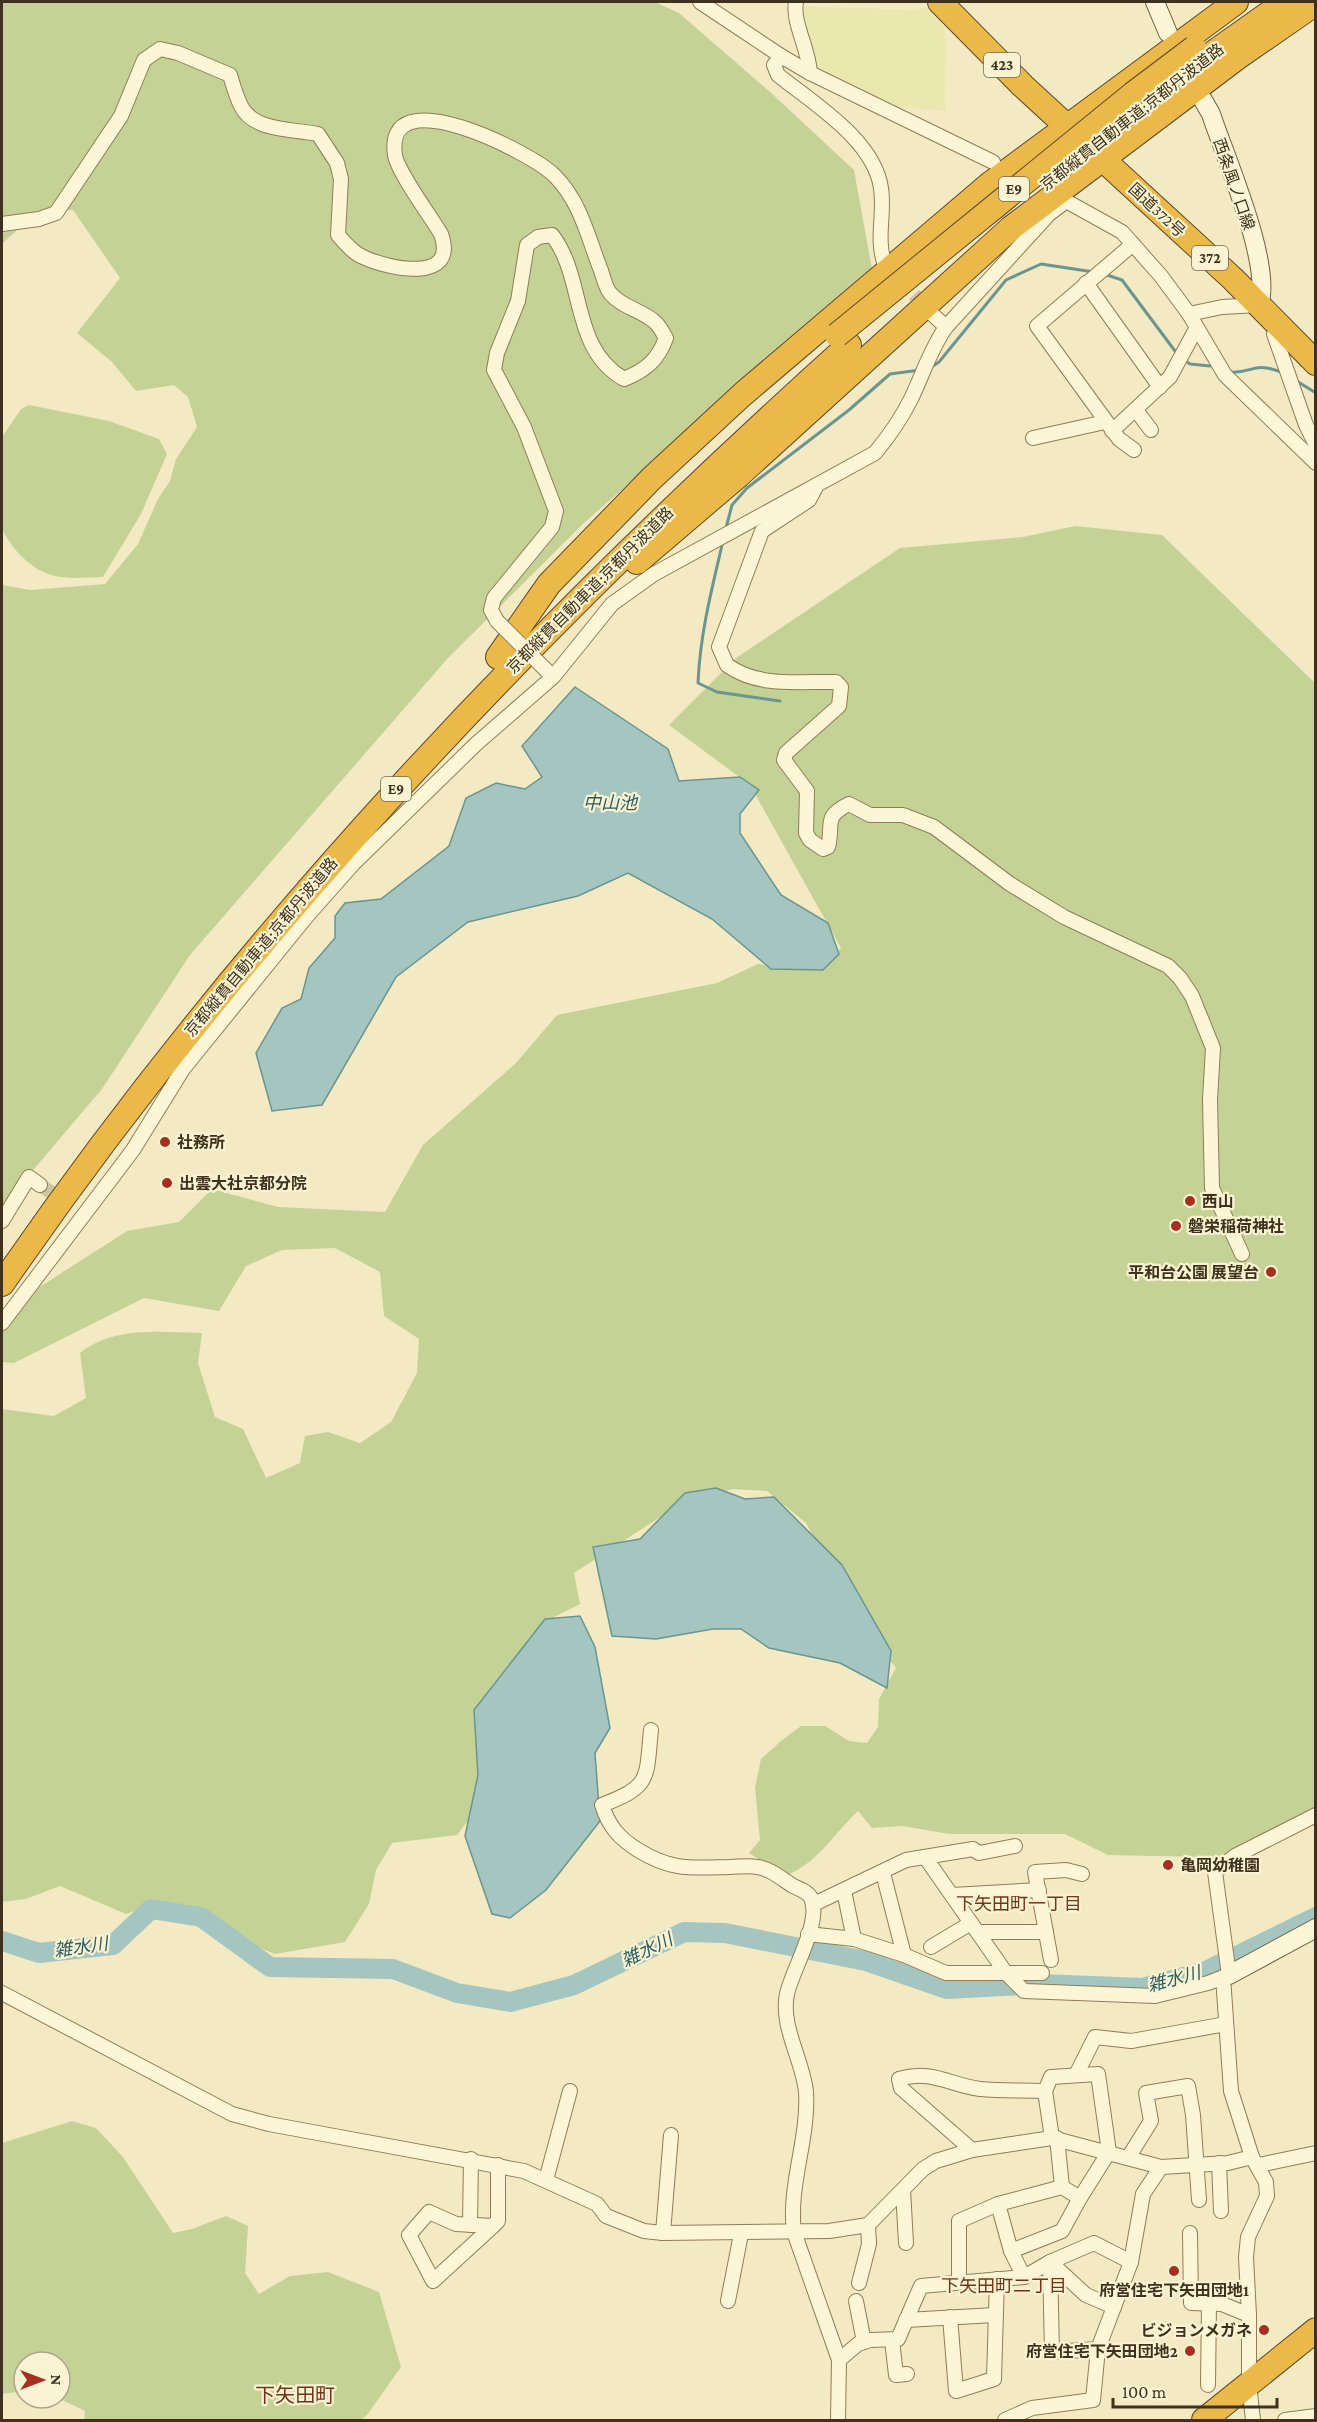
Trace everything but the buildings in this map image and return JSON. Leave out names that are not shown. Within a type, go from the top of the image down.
[{"type":"highway","name":"423","points":[[940,2],[1023,86],[1068,126]]},
{"type":"highway","points":[[498,657],[549,584],[652,478],[743,394],[990,184],[1236,2]]},
{"type":"highway","points":[[414,769],[576,614],[739,475],[1011,228],[1101,158],[1316,3]]},
{"type":"highway","name":"京都縦貫自動車道;京都丹波道路","points":[[2,1255],[173,1025],[274,904],[362,804],[498,657],[612,543],[843,340],[1132,94],[1192,60],[1272,4]]},
{"type":"highway","name":"国道372号","points":[[1068,126],[1259,305],[1316,363]]},
{"type":"highway","name":"京都縦貫自動車道;京都丹波道路","points":[[2,1284],[82,1170],[174,1050],[286,914],[414,769],[623,555],[843,340]]},
{"type":"highway","points":[[1204,2421],[1316,2330]]},
{"type":"main road","points":[[1155,2],[1168,33]]},
{"type":"main road","name":"西条風ノ口線","points":[[1203,100],[1211,114],[1250,224],[1261,284],[1259,305]]},
{"type":"main road","points":[[1226,1976],[1316,1928]]},
{"type":"street","points":[[700,2],[781,56],[810,72],[993,162]]},
{"type":"street","points":[[796,2],[795,16],[809,55],[810,72]]},
{"type":"street","points":[[2,224],[39,219],[56,213],[121,116],[144,60],[160,49],[178,53],[230,75],[242,108],[251,119],[272,127],[318,134],[338,163],[341,179],[338,235],[361,257],[390,266],[423,270],[434,267],[442,258],[445,245],[441,234],[395,158],[396,138],[401,128],[413,120],[434,120],[490,136],[553,173],[580,211],[609,292],[625,306],[656,322],[666,338],[660,354],[643,371],[624,379],[610,371],[590,344],[578,309],[564,252],[552,235],[538,237],[527,245],[518,301],[497,353],[494,370],[524,427],[556,511],[552,527],[494,598],[491,610],[497,621],[550,674]]},
{"type":"street","points":[[781,56],[774,65],[778,75],[862,146],[875,164],[881,190],[879,248],[884,262]]},
{"type":"street","points":[[2,1323],[41,1268],[87,1217],[133,1150],[183,1069],[307,916],[353,864],[550,674],[612,604],[654,574],[874,453],[894,430],[912,398],[933,346],[946,327],[1041,222],[1088,183],[1101,158]]},
{"type":"street","points":[[1066,201],[1111,224],[1132,244],[1161,276],[1189,314],[1225,375],[1316,463]]},
{"type":"street","points":[[1132,244],[1037,326],[1109,426],[1134,450]]},
{"type":"street","points":[[1093,276],[1160,387]]},
{"type":"street","points":[[1189,314],[1222,307],[1259,305]]},
{"type":"street","points":[[932,313],[946,327]]},
{"type":"street","points":[[1278,324],[1274,334],[1306,425],[1316,445]]},
{"type":"street","points":[[1033,438],[1109,426],[1137,410],[1170,377],[1196,329]]},
{"type":"street","points":[[1137,410],[1151,430]]},
{"type":"street","points":[[817,485],[809,500],[762,531],[719,646],[727,665],[760,679],[785,683],[836,682],[841,687],[839,706],[786,753],[784,760],[807,791],[806,833],[823,849],[828,847],[831,818],[836,810],[849,804],[870,815],[914,817],[934,827],[1010,884],[1064,917],[1168,966],[1180,978],[1192,996],[1213,1048],[1210,1100],[1212,1188],[1242,1254]]},
{"type":"street","points":[[2,1221],[29,1177],[40,1185]]},
{"type":"street","points":[[71,1206],[87,1217]]},
{"type":"street","points":[[651,1730],[647,1773],[632,1793],[602,1805],[609,1826],[625,1842],[666,1865],[685,1868],[757,1867],[772,1872],[809,1894],[814,1904],[808,1934],[787,1994],[786,2006],[786,2017],[804,2074],[806,2095],[806,2119],[792,2214],[794,2232],[839,2360],[838,2421]]},
{"type":"street","points":[[1253,2421],[1249,2384],[1250,2315],[1246,2257],[1248,2237],[1267,2196],[1266,2182],[1231,2091],[1226,2024],[1226,1976],[1215,1872],[1235,1856],[1316,1815]]},
{"type":"street","points":[[814,1904],[883,1873],[906,1860],[973,1849],[979,1853],[1015,1846]]},
{"type":"street","points":[[925,1857],[1006,1973],[1024,1991],[1134,1997],[1165,1994],[1226,1976]]},
{"type":"street","points":[[1051,1960],[1035,1872],[1066,1870],[1082,1874]]},
{"type":"street","points":[[883,1873],[904,1955]]},
{"type":"street","points":[[952,1895],[1039,1890]]},
{"type":"street","points":[[844,1891],[854,1939]]},
{"type":"street","points":[[931,1947],[974,1928],[1046,1932]]},
{"type":"street","points":[[808,1934],[854,1939],[904,1955],[946,1973],[1042,1973]]},
{"type":"street","points":[[2,1993],[232,2114],[270,2124],[498,2165],[546,2180],[597,2204],[606,2216],[644,2231],[741,2234],[829,2231],[868,2225],[923,2169],[936,2161],[972,2150],[1054,2138],[1161,2167],[1256,2161],[1316,2153]]},
{"type":"street","points":[[1076,2075],[1095,2037],[1131,2041],[1226,2024]]},
{"type":"street","points":[[972,2150],[901,2088],[899,2079],[915,2074],[944,2078],[978,2088],[1045,2091]]},
{"type":"street","points":[[1011,2251],[1062,2231],[1109,2152],[1098,2074],[1051,2077],[1045,2091],[1062,2187]]},
{"type":"street","points":[[1128,2158],[1151,2121],[1146,2093],[1188,2086],[1193,2115],[1199,2200]]},
{"type":"street","points":[[546,2180],[570,2091]]},
{"type":"street","points":[[663,2233],[671,2135]]},
{"type":"street","points":[[470,2225],[471,2159]]},
{"type":"street","points":[[1219,2163],[1221,2211]]},
{"type":"street","points":[[493,2226],[456,2224],[429,2212],[409,2235],[433,2281],[493,2226],[498,2221],[498,2165]]},
{"type":"street","points":[[1005,2421],[1032,2408],[1093,2400],[1098,2349],[1131,2262],[1143,2194],[1161,2167]]},
{"type":"street","points":[[959,2282],[959,2221],[998,2204],[1062,2187],[1080,2198]]},
{"type":"street","points":[[903,2190],[906,2243]]},
{"type":"street","points":[[998,2204],[1011,2251],[1023,2277]]},
{"type":"street","points":[[859,2283],[870,2244],[868,2225]]},
{"type":"street","points":[[729,2301],[741,2234]]},
{"type":"street","points":[[1190,2234],[1191,2303],[1222,2304],[1250,2315]]},
{"type":"street","points":[[839,2360],[864,2342],[898,2339],[921,2286],[1023,2277],[1050,2262],[1094,2243],[1131,2262]]},
{"type":"street","points":[[1050,2262],[1086,2295],[1114,2307]]},
{"type":"street","points":[[1050,2262],[1052,2352],[1098,2349]]},
{"type":"street","points":[[950,2317],[956,2391],[994,2379],[997,2279]]},
{"type":"street","points":[[856,2301],[864,2342]]},
{"type":"street","points":[[1208,2385],[1209,2304]]},
{"type":"street","points":[[906,2320],[996,2315]]},
{"type":"street","points":[[892,2340],[896,2375],[907,2374]]},
{"type":"street","points":[[1285,2421],[1316,2416]]},
{"type":"shaded area","points":[[799,6],[912,10],[924,7],[937,15],[944,27],[946,43],[945,111],[889,106],[819,71],[799,15]]},
{"type":"green space","points":[[2,2],[655,2],[679,13],[769,91],[854,170],[872,269],[584,523],[448,658],[190,955],[102,1089],[17,1189],[2,1211],[2,585],[30,590],[105,584],[138,544],[158,499],[170,481],[176,459],[197,427],[188,397],[174,385],[136,391],[112,362],[77,333],[120,278],[73,210],[38,211],[2,244]]},
{"type":"green space","points":[[29,405],[109,421],[159,439],[167,454],[141,514],[103,577],[66,578],[42,572],[18,553],[2,528],[2,437],[21,409]]},
{"type":"green space","points":[[1075,526],[1162,535],[1315,683],[1315,1808],[1213,1865],[1199,1857],[1108,1855],[1065,1834],[949,1834],[903,1826],[872,1828],[858,1811],[816,1856],[796,1871],[784,1876],[749,1853],[760,1840],[755,1788],[761,1759],[801,1726],[825,1726],[849,1741],[867,1743],[878,1727],[879,1699],[896,1668],[862,1625],[806,1523],[767,1491],[733,1489],[688,1499],[574,1573],[580,1604],[554,1617],[529,1638],[518,1662],[493,1684],[473,1814],[457,1835],[392,1843],[376,1870],[369,1904],[345,1942],[275,1954],[250,1944],[212,1915],[160,1902],[126,1914],[60,1886],[26,1899],[2,1902],[2,1409],[54,1416],[86,1398],[80,1353],[107,1338],[138,1332],[202,1333],[198,1363],[215,1417],[243,1429],[266,1478],[300,1463],[305,1436],[328,1432],[360,1443],[391,1422],[417,1373],[419,1339],[384,1316],[380,1272],[335,1248],[282,1250],[246,1266],[219,1311],[144,1298],[14,1363],[2,1362],[2,1332],[24,1297],[127,1231],[179,1222],[212,1189],[278,1207],[385,1212],[423,1145],[516,1063],[557,1015],[717,983],[758,964],[817,970],[841,948],[750,785],[669,725],[736,658],[900,548],[1023,537]]},
{"type":"green space","points":[[72,2121],[96,2128],[123,2157],[173,2233],[192,2229],[226,2216],[248,2226],[245,2273],[259,2294],[290,2276],[328,2272],[379,2292],[401,2367],[361,2420],[84,2420],[85,2411],[72,2405],[72,2350],[12,2350],[12,2393],[2,2394],[2,2143]]},
{"type":"water","name":"中山池","points":[[575,687],[668,749],[679,781],[740,777],[759,790],[740,814],[740,833],[781,895],[828,923],[839,954],[823,970],[771,969],[712,919],[628,873],[578,896],[468,922],[396,977],[322,1105],[272,1111],[256,1053],[282,1008],[301,999],[309,968],[335,938],[335,916],[345,903],[381,899],[449,846],[466,798],[496,783],[525,789],[542,777],[522,746]]},
{"type":"water","points":[[716,1488],[745,1499],[774,1497],[842,1565],[891,1651],[887,1688],[840,1663],[769,1648],[741,1629],[713,1629],[656,1639],[612,1636],[593,1547],[640,1539],[685,1493]]},
{"type":"water","points":[[580,1616],[595,1647],[610,1728],[595,1753],[600,1821],[546,1890],[510,1918],[492,1914],[465,1836],[478,1775],[474,1710],[545,1619]]},
{"type":"waterway","points":[[930,368],[939,362],[1006,280],[1041,264],[1094,272]]},
{"type":"waterway","points":[[1104,274],[1122,280],[1178,355]]},
{"type":"waterway","points":[[1183,359],[1190,364],[1210,366]]},
{"type":"waterway","points":[[1229,372],[1258,368],[1281,372]]},
{"type":"waterway","points":[[726,528],[732,505],[747,488],[849,410],[890,374],[920,370]]},
{"type":"waterway","points":[[1295,380],[1316,393]]},
{"type":"waterway","points":[[723,541],[704,629],[698,683],[717,692],[780,701]]},
{"type":"waterway","name":"雑水川","points":[[2,1941],[39,1953],[113,1945],[151,1909],[201,1917],[270,1967],[393,1969],[457,1993],[510,2002],[574,1985],[684,1932],[725,1933],[866,1961],[947,1989],[1040,1984],[1143,1988],[1206,1971],[1316,1917]]},
{"type":"tunnel","points":[[900,279],[929,311]]},
{"type":"tunnel","points":[[40,1185],[67,1203]]},
{"type":"place","name":"社務所","points":[[165,1142]]},
{"type":"place","name":"出雲大社京都分院","points":[[167,1183]]},
{"type":"place","name":"西山","points":[[1190,1201]]},
{"type":"place","name":"磐栄稲荷神社","points":[[1176,1226]]},
{"type":"place","name":"平和台公園 展望台","points":[[1271,1272]]},
{"type":"place","name":"亀岡幼稚園","points":[[1168,1865]]},
{"type":"place","name":"府営住宅下矢田団地1","points":[[1174,2271]]},
{"type":"place","name":"ビジョンメガネ","points":[[1264,2330]]},
{"type":"place","name":"府営住宅下矢田団地2","points":[[1190,2351]]},
{"type":"district","name":"下矢田町一丁目","points":[[1019,1904]]},
{"type":"district","name":"下矢田町二丁目","points":[[1004,2286]]},
{"type":"district","name":"下矢田町","points":[[295,2395]]}]
